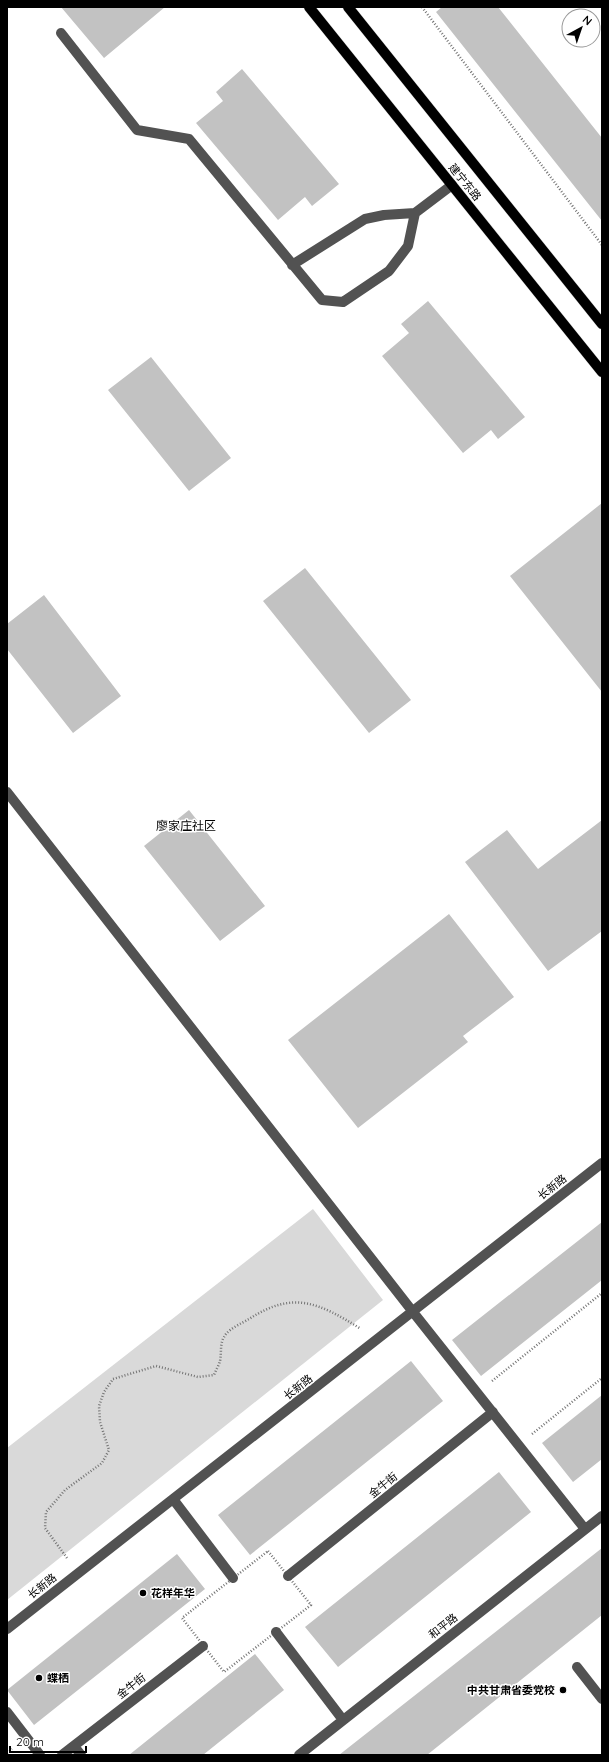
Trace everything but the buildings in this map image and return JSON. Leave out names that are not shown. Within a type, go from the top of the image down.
[{"type":"main road","name":"建宁东路","points":[[309,7],[602,372]]},
{"type":"main road","name":"建宁东路","points":[[348,7],[602,324]]},
{"type":"street","points":[[61,33],[137,130],[188,139],[322,300],[343,302],[389,271],[408,246],[415,213]]},
{"type":"street","points":[[292,265],[365,219],[384,214],[415,213],[452,185]]},
{"type":"street","points":[[7,792],[413,1312],[585,1529]]},
{"type":"street","name":"长新路","points":[[7,1629],[378,1340],[602,1163]]},
{"type":"street","name":"金牛街","points":[[288,1576],[492,1412]]},
{"type":"street","points":[[173,1499],[233,1578]]},
{"type":"street","name":"和平路","points":[[298,1755],[602,1516]]},
{"type":"street","points":[[276,1632],[343,1720]]},
{"type":"street","name":"金牛街","points":[[62,1755],[204,1646]]},
{"type":"street","points":[[577,1667],[602,1700]]},
{"type":"street","points":[[7,1712],[40,1755]]},
{"type":"street","points":[[74,1746],[81,1755]]},
{"type":"path","points":[[422,7],[602,245]]},
{"type":"path","points":[[477,1393],[602,1293]]},
{"type":"path","points":[[78,1573],[45,1528],[46,1512],[65,1490],[102,1463],[109,1450],[100,1422],[99,1406],[104,1392],[113,1379],[156,1366],[198,1377],[214,1375],[220,1362],[220,1347],[226,1334],[261,1311],[289,1301],[306,1303],[334,1312],[378,1340]]},
{"type":"path","points":[[519,1445],[602,1378]]},
{"type":"path","points":[[268,1551],[311,1605],[224,1672],[182,1618],[233,1578],[268,1551]]},
{"type":"shaded area","points":[[313,1209],[383,1300],[7,1600],[7,1448]]},
{"type":"place","name":"花样年华","points":[[143,1593]]},
{"type":"place","name":"蝶栖","points":[[39,1678]]},
{"type":"place","name":"中共甘肃省委党校","points":[[563,1690]]},
{"type":"district","name":"廖家庄社区","points":[[186,826]]}]
